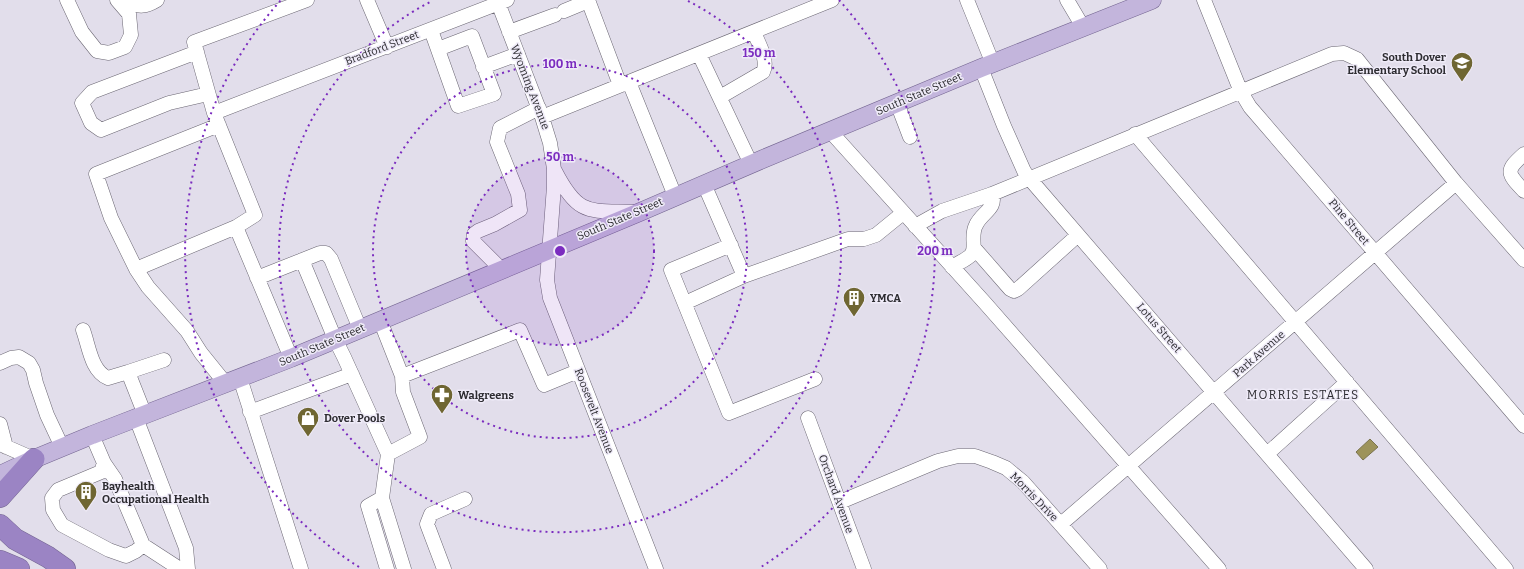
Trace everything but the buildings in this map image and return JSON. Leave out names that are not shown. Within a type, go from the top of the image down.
[{"type":"highway","points":[[0,498],[34,459]]},
{"type":"highway","points":[[0,525],[15,539],[48,557],[65,569]]},
{"type":"highway","points":[[0,544],[48,569]]},
{"type":"highway","points":[[0,560],[19,569]]},
{"type":"main road","name":"South State Street","points":[[1,474],[92,435],[291,358],[897,103],[1152,0]]},
{"type":"street","points":[[67,0],[82,32],[97,51],[109,53],[125,47],[131,35],[129,14],[117,0]]},
{"type":"street","points":[[129,0],[138,6],[144,6],[157,0]]},
{"type":"street","points":[[208,94],[169,103],[101,130],[91,122],[82,103],[92,92],[307,0]]},
{"type":"street","points":[[367,0],[387,47]]},
{"type":"street","points":[[501,269],[473,241],[474,234],[478,231],[495,224],[520,210],[518,194],[497,142],[500,128],[541,112],[624,84],[832,0]]},
{"type":"street","name":"Lotus Street","points":[[966,0],[1004,126],[1024,171],[1366,569]]},
{"type":"street","points":[[1067,0],[1084,27]]},
{"type":"street","name":"Pine Street","points":[[1204,0],[1240,92],[1255,112],[1375,254],[1524,426]]},
{"type":"street","name":"Bradford Street","points":[[136,269],[111,218],[96,174],[216,119],[266,93],[431,30],[501,1]]},
{"type":"street","name":"Wyoming Avenue","points":[[501,1],[509,32],[541,112],[550,143],[554,169],[550,249]]},
{"type":"street","points":[[509,32],[588,1],[675,196]]},
{"type":"street","points":[[431,30],[458,106],[494,94],[472,36],[438,49]]},
{"type":"street","points":[[720,97],[762,72],[765,67],[764,58],[754,32]]},
{"type":"street","points":[[196,47],[216,119],[256,215],[236,226],[136,269],[148,287],[187,330],[201,353],[233,381],[250,412],[301,569]]},
{"type":"street","points":[[915,226],[942,211],[992,194],[1332,54],[1344,53],[1357,59],[1456,183],[1524,260]]},
{"type":"street","points":[[484,67],[518,54]]},
{"type":"street","points":[[700,54],[751,164]]},
{"type":"street","points":[[897,103],[910,137]]},
{"type":"street","points":[[830,131],[985,303],[1219,569]]},
{"type":"street","points":[[1135,134],[1506,569]]},
{"type":"street","points":[[1524,154],[1512,165],[1510,170],[1512,178],[1524,191]]},
{"type":"street","points":[[554,169],[564,189],[576,203],[582,206],[591,210],[640,212]]},
{"type":"street","name":"Park Avenue","points":[[1061,524],[1456,183]]},
{"type":"street","points":[[704,184],[744,276]]},
{"type":"street","points":[[992,194],[995,201],[993,206],[984,213],[976,223],[972,233],[975,248],[1010,289],[1014,291],[1078,235]]},
{"type":"street","points":[[685,303],[744,276],[848,239],[864,239],[876,235],[903,212]]},
{"type":"street","points":[[236,226],[291,358]]},
{"type":"street","points":[[731,245],[671,270],[729,413],[815,378]]},
{"type":"street","points":[[952,267],[971,255],[975,248]]},
{"type":"street","name":"Roosevelt Avenue","points":[[550,249],[547,280],[550,298],[656,569]]},
{"type":"street","points":[[257,278],[320,252],[326,253],[331,259],[360,329]]},
{"type":"street","points":[[302,260],[335,339],[388,454],[382,498],[404,569]]},
{"type":"street","points":[[380,320],[402,376],[403,392],[420,437],[388,454]]},
{"type":"street","points":[[83,330],[96,370],[101,375],[108,378],[164,360]]},
{"type":"street","points":[[402,376],[520,330],[544,385],[578,371]]},
{"type":"street","points":[[0,363],[11,358],[19,357],[29,363],[33,370],[47,414],[62,447]]},
{"type":"street","points":[[128,372],[140,417],[186,548],[188,569]]},
{"type":"street","points":[[250,412],[352,374]]},
{"type":"street","points":[[1267,454],[1347,382]]},
{"type":"street","name":"Orchard Avenue","points":[[808,418],[864,569]]},
{"type":"street","points":[[0,424],[3,446],[34,459]]},
{"type":"street","points":[[92,435],[104,463],[115,479],[143,545],[180,569]]},
{"type":"street","name":"Morris Drive","points":[[840,502],[938,461],[958,456],[975,456],[1006,468],[1023,482],[1100,569]]},
{"type":"street","points":[[104,463],[101,472],[58,490],[52,498],[53,510],[62,525],[109,550],[126,556],[136,551],[143,545]]},
{"type":"street","points":[[382,498],[368,506],[387,569]]},
{"type":"street","points":[[444,569],[427,524],[431,514],[465,499]]},
{"type":"shaded area","points":[[1370,439],[1378,447],[1363,460],[1356,452]]},
{"type":"place","name":"South Dover Elementary School","points":[[1462,82]]},
{"type":"place","name":"YMCA","points":[[854,318]]},
{"type":"place","name":"Walgreens","points":[[442,414]]},
{"type":"place","name":"Dover Pools","points":[[308,438]]},
{"type":"place","name":"Bayhealth Occupational Health","points":[[86,512]]},
{"type":"district","name":"MORRIS ESTATES","points":[[1303,395]]}]
